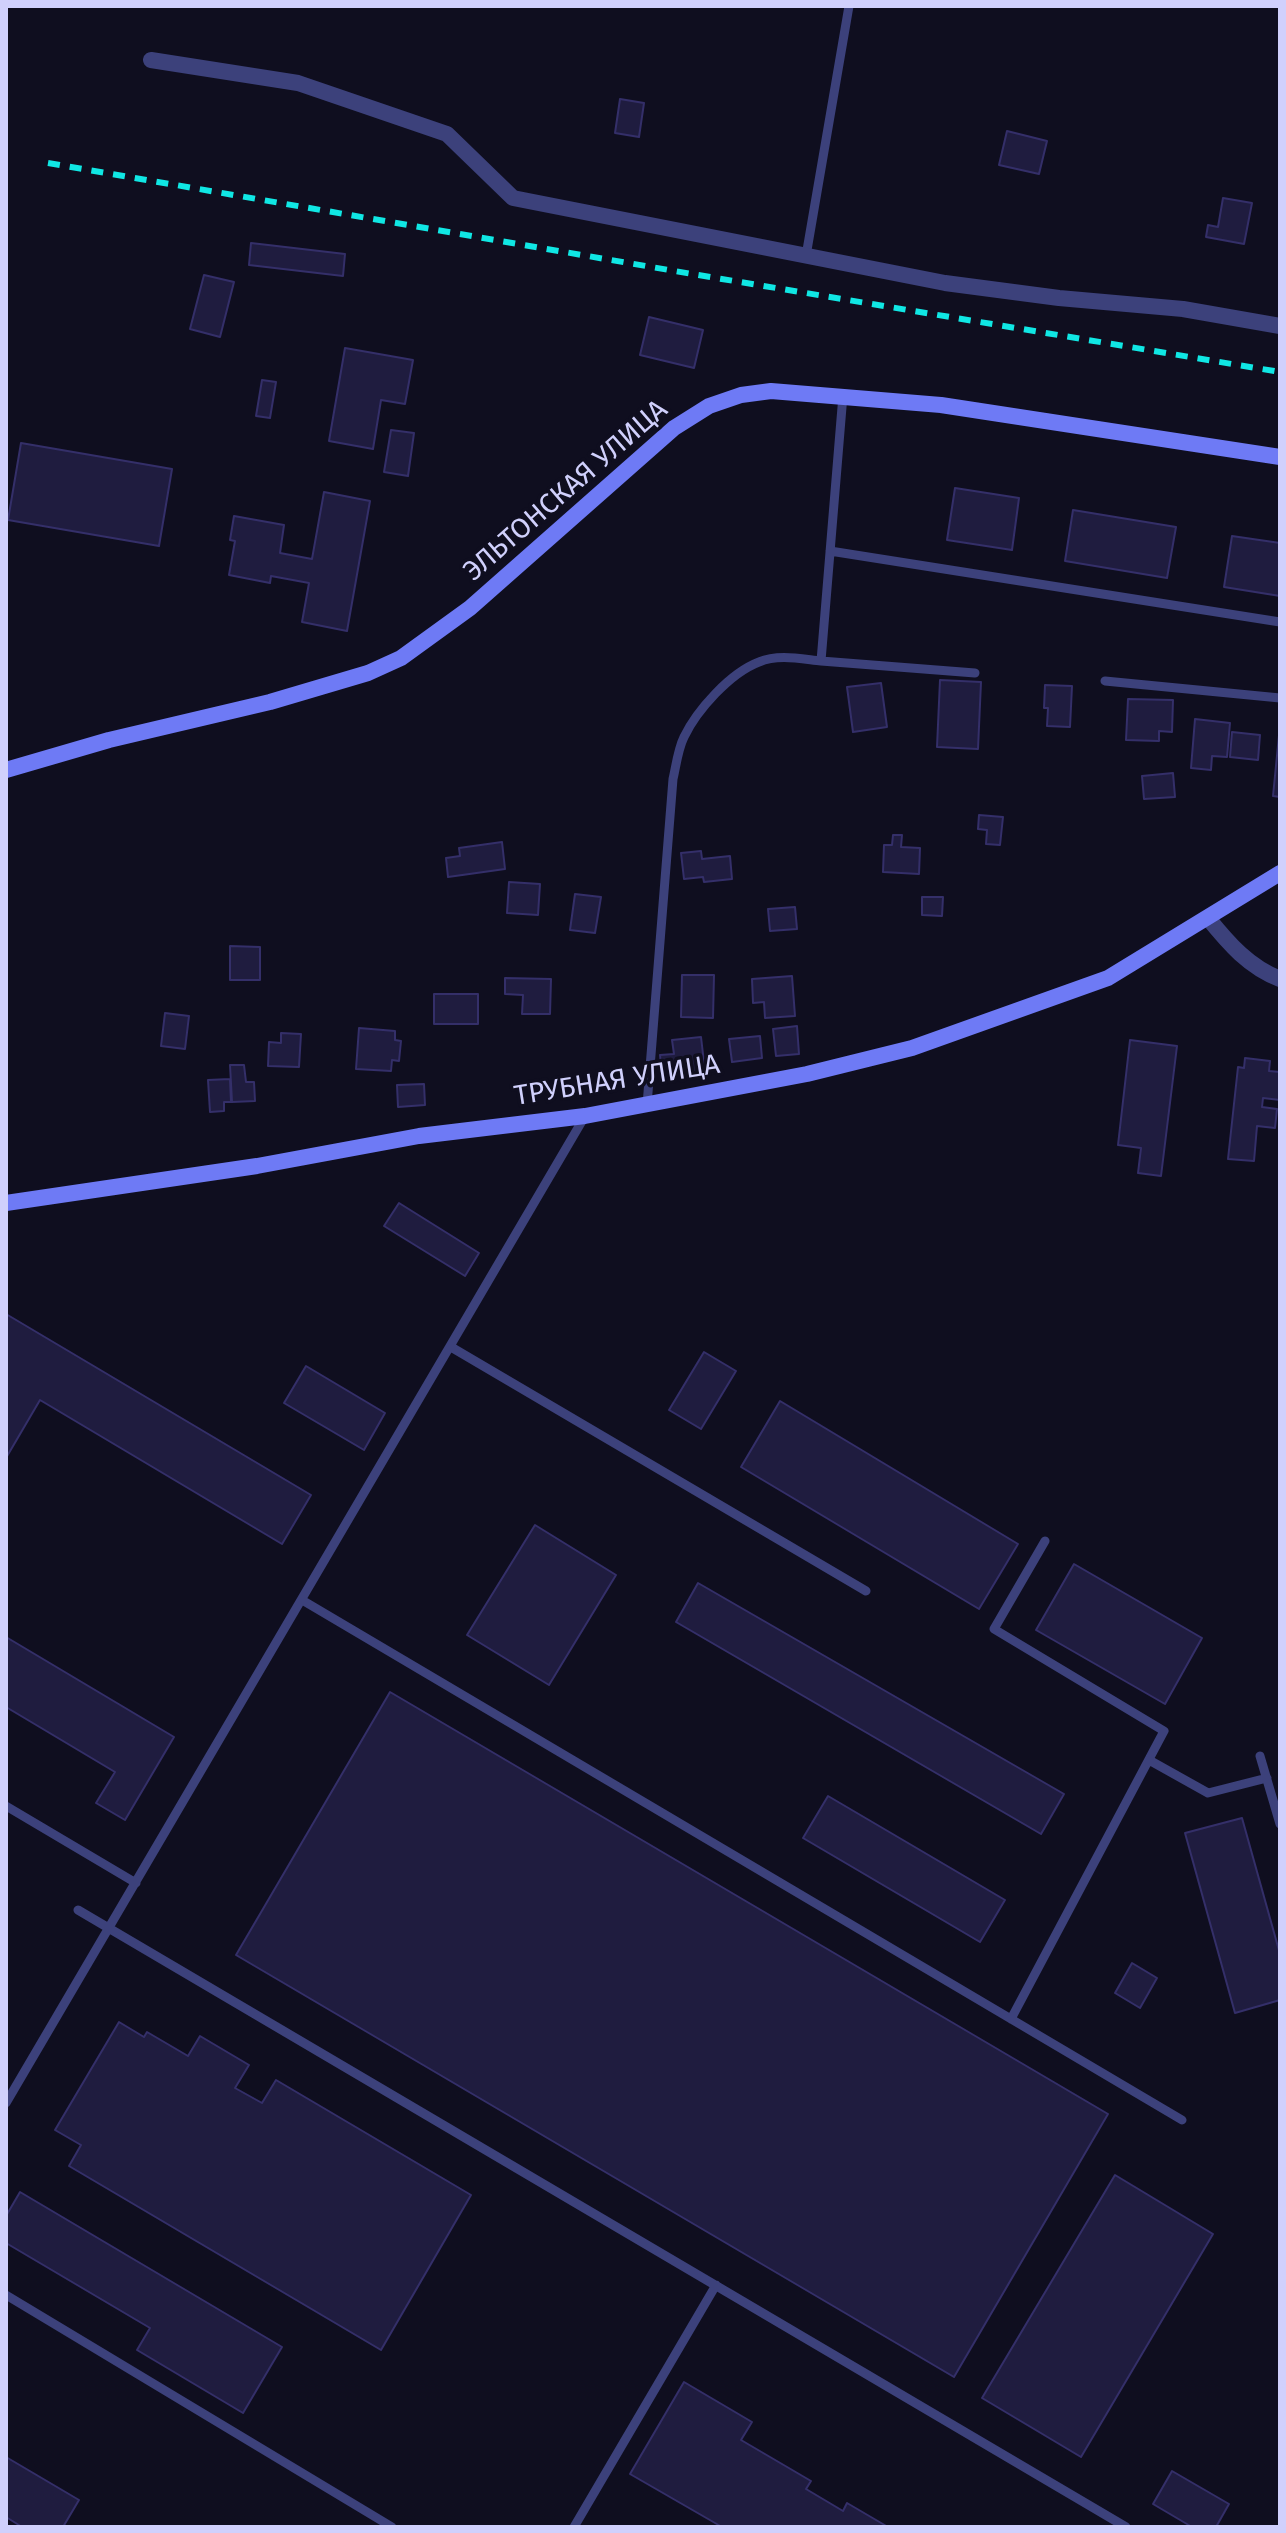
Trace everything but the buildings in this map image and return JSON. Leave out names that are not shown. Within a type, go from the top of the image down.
[{"type":"street","points":[[151,60],[298,83],[447,134],[513,198],[945,283],[1059,298],[1183,309],[1280,326]]},
{"type":"street","name":"ЭЛЬТОНСКАЯ УЛИЦА","points":[[6,770],[109,740],[270,702],[368,673],[401,658],[470,608],[674,428],[709,406],[741,395],[771,391],[941,405],[1280,457]]},
{"type":"street","name":"ТРУБНАЯ УЛИЦА","points":[[6,1203],[257,1166],[419,1136],[585,1116],[807,1074],[912,1048],[1108,978],[1280,873]]},
{"type":"street","points":[[1208,918],[1232,949],[1265,973],[1280,979]]},
{"type":"lane","points":[[806,256],[849,6]]},
{"type":"lane","points":[[821,661],[843,395]]},
{"type":"lane","points":[[830,551],[1280,622]]},
{"type":"lane","points":[[647,1105],[673,779],[683,738],[703,705],[735,677],[759,662],[784,657],[975,673]]},
{"type":"lane","points":[[1105,681],[1280,698]]},
{"type":"lane","points":[[6,2103],[585,1116]]},
{"type":"lane","points":[[451,1347],[866,1591]]},
{"type":"lane","points":[[1011,2019],[1164,1731],[994,1629],[1045,1541]]},
{"type":"lane","points":[[302,1600],[1182,2120]]},
{"type":"lane","points":[[1260,1756],[1280,1824]]},
{"type":"lane","points":[[1149,1760],[1208,1793],[1267,1778]]},
{"type":"lane","points":[[6,1806],[136,1883]]},
{"type":"lane","points":[[78,1910],[1126,2527]]},
{"type":"lane","points":[[574,2527],[716,2285]]},
{"type":"lane","points":[[6,2295],[392,2527]]},
{"type":"railway","points":[[48,163],[1280,372]]}]
